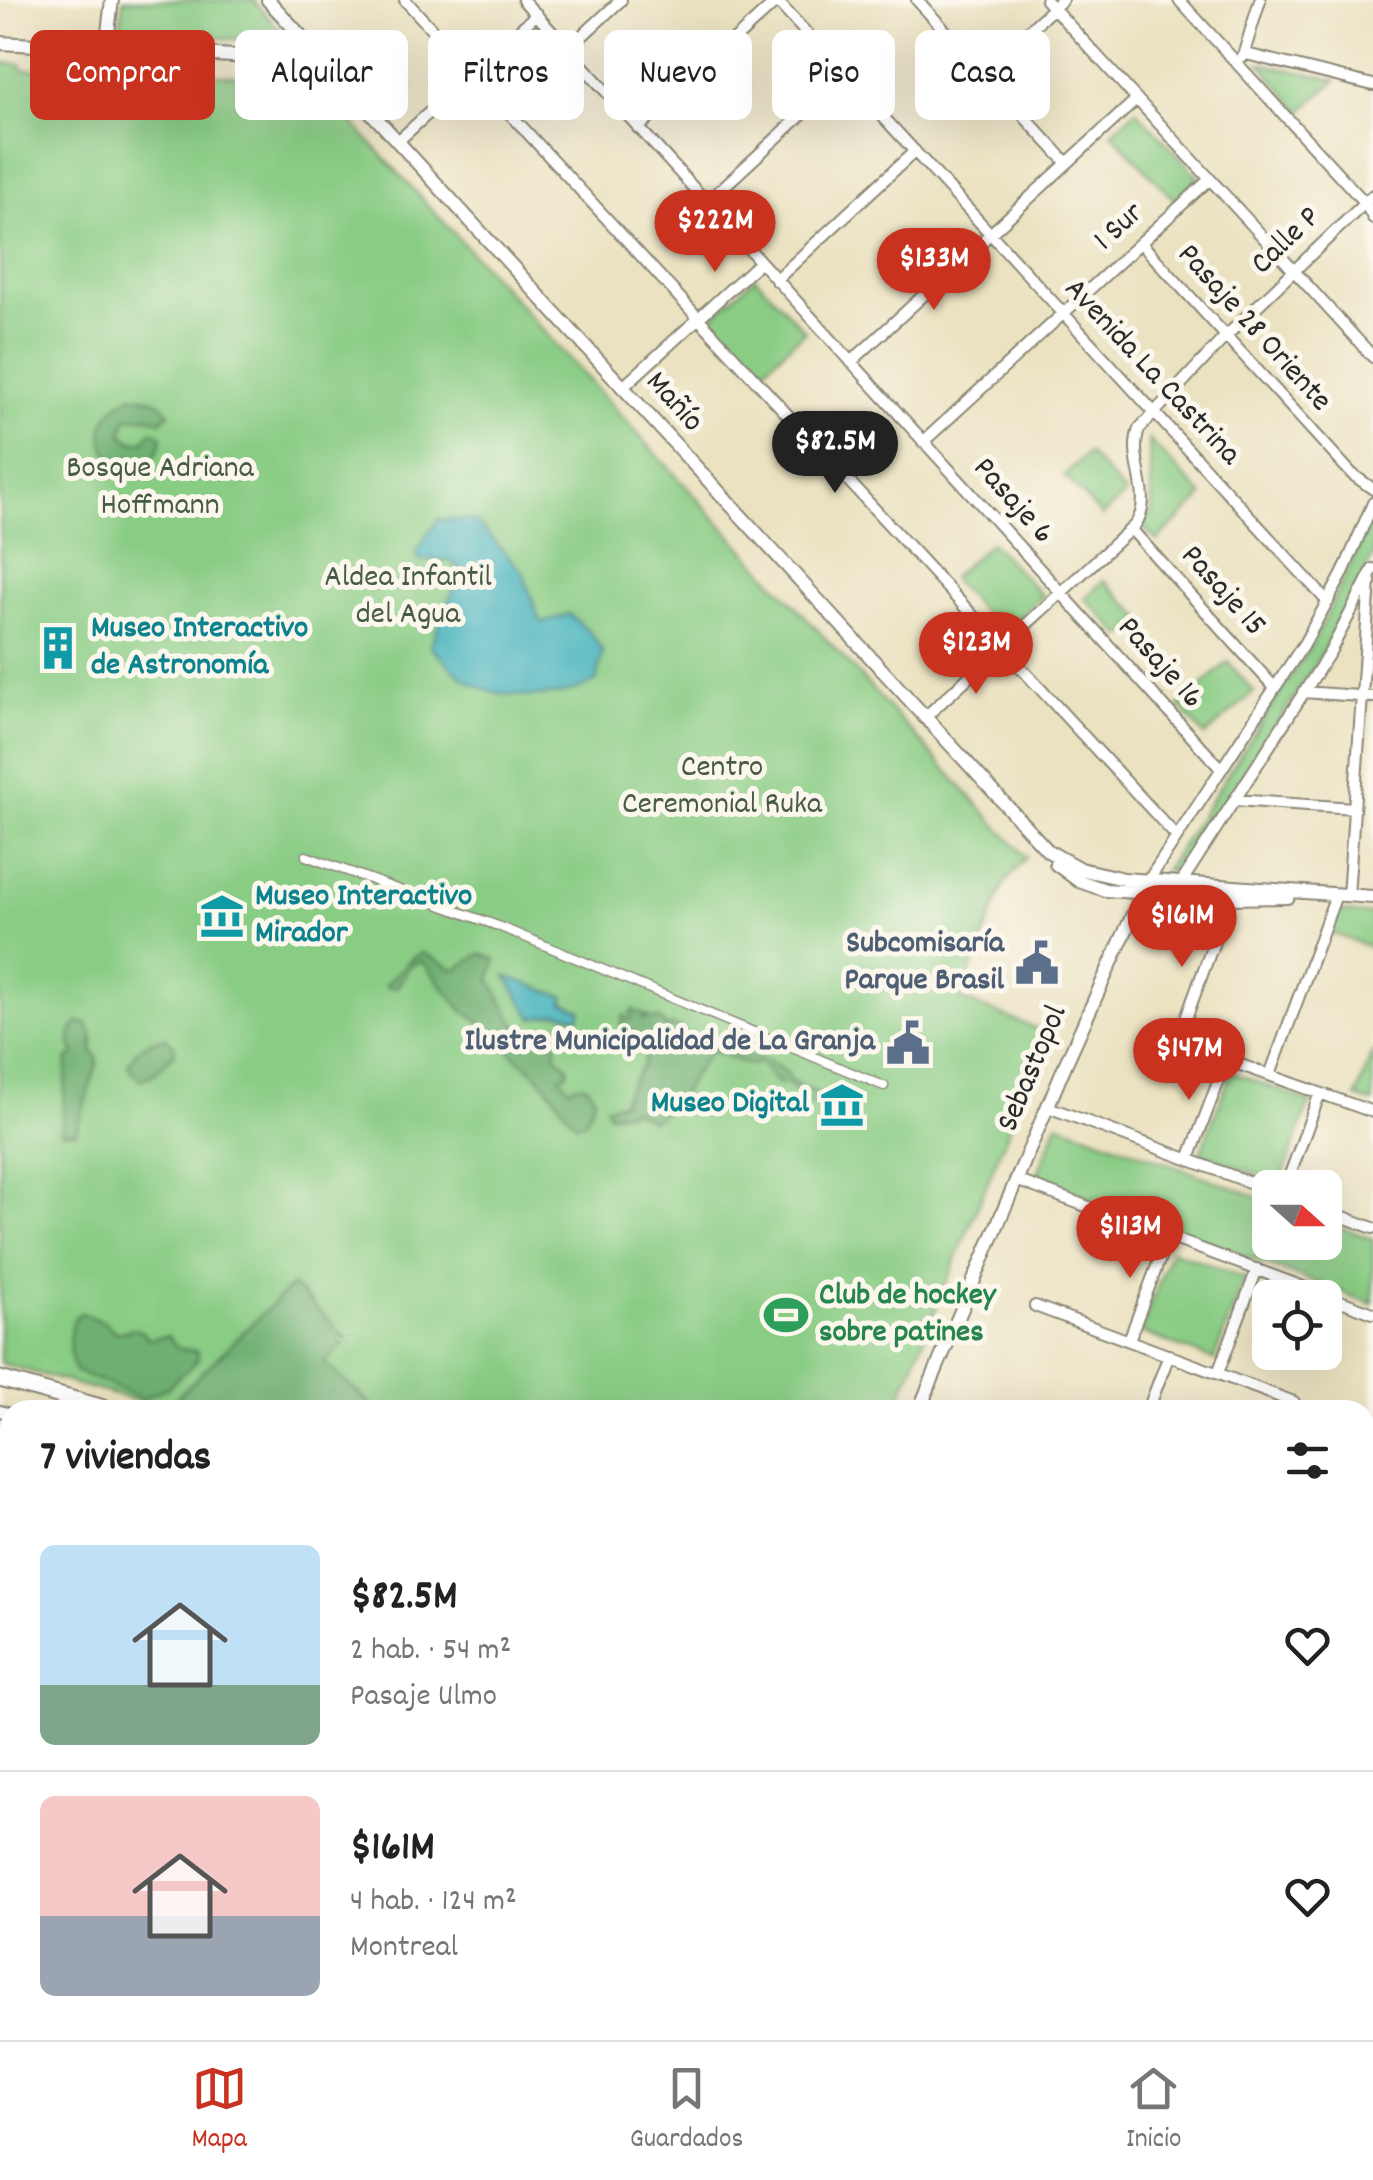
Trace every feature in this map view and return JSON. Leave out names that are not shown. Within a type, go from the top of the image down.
[{"type":"main road","points":[[0,1379],[75,1400]]},
{"type":"street","points":[[108,30],[112,0]]},
{"type":"street","points":[[404,0],[432,30]]},
{"type":"street","name":"Pasaje 6","points":[[523,0],[550,30]]},
{"type":"street","points":[[584,35],[622,0]]},
{"type":"street","points":[[638,128],[776,0]]},
{"type":"street","name":"Avenida La Castrina","points":[[776,0],[804,30]]},
{"type":"street","points":[[917,0],[945,30]]},
{"type":"street","points":[[1180,0],[1369,199],[1373,218]]},
{"type":"street","points":[[1237,62],[1246,54],[1260,0]]},
{"type":"street","name":"Mañío","points":[[273,2],[297,30]]},
{"type":"street","points":[[1027,30],[1054,3],[1373,356]]},
{"type":"street","points":[[519,30],[536,14]]},
{"type":"street","points":[[0,43],[30,45]]},
{"type":"street","points":[[1246,54],[1373,85]]},
{"type":"street","name":"Pasaje 6","points":[[584,69],[1060,593]]},
{"type":"street","points":[[851,362],[1137,99]]},
{"type":"street","points":[[397,142],[428,113]]},
{"type":"street","name":"Mañío","points":[[377,120],[1052,860],[1078,881],[1096,888],[1181,883],[1373,897]]},
{"type":"street","points":[[515,120],[1177,837]]},
{"type":"street","points":[[706,203],[796,120]]},
{"type":"street","name":"Avenida La Castrina","points":[[886,120],[1328,602]]},
{"type":"street","points":[[1028,120],[1067,163]]},
{"type":"street","points":[[776,280],[915,152]]},
{"type":"street","name":"1 Sur","points":[[923,442],[1210,179]]},
{"type":"street","name":"Calle P","points":[[1154,413],[1226,336],[1369,199]]},
{"type":"street","name":"Pasaje 28 Oriente","points":[[1141,243],[1352,474],[1373,489]]},
{"type":"street","points":[[622,388],[760,262]]},
{"type":"street","points":[[924,718],[1141,517],[1144,503],[1135,440],[1139,429],[1154,413]]},
{"type":"street","name":"Sebastopol","points":[[923,1400],[1146,887],[1328,602],[1373,503]]},
{"type":"street","name":"Pasaje 15","points":[[1131,529],[1275,688]]},
{"type":"street","points":[[1181,883],[1340,634],[1372,572]]},
{"type":"street","points":[[1270,1075],[1342,896],[1367,697],[1372,572]]},
{"type":"street","name":"Pasaje 16","points":[[1060,593],[1221,770]]},
{"type":"street","points":[[1304,692],[1367,697]]},
{"type":"street","points":[[1234,800],[1354,808]]},
{"type":"street","points":[[306,856],[498,926],[884,1086]]},
{"type":"street","name":"Mañío","points":[[1146,887],[1230,898],[1309,894]]},
{"type":"street","points":[[1177,1043],[1230,898]]},
{"type":"street","points":[[1162,1037],[1373,1112]]},
{"type":"street","points":[[1188,1160],[1226,1061]]},
{"type":"street","points":[[1292,1170],[1320,1093]]},
{"type":"street","points":[[1048,1107],[1252,1183]]},
{"type":"street","points":[[1016,1180],[1373,1313]]},
{"type":"street","points":[[1342,1216],[1373,1228]]},
{"type":"street","points":[[1129,1340],[1168,1236]]},
{"type":"street","points":[[1218,1374],[1257,1270]]},
{"type":"street","points":[[1035,1306],[1289,1400]]},
{"type":"street","points":[[1152,1400],[1169,1355]]},
{"type":"green space","points":[[123,0],[253,0],[280,30],[235,30],[235,39],[215,37],[215,30],[120,30]]},
{"type":"green space","points":[[0,63],[20,64],[30,69],[30,120],[215,120],[215,75],[235,76],[235,120],[350,120],[1026,857],[1004,884],[960,999],[1048,1033],[899,1400],[133,1400],[0,1363]]},
{"type":"green space","points":[[1260,63],[1336,80],[1301,112]]},
{"type":"green space","points":[[1136,110],[1199,178],[1175,201],[1112,133]]},
{"type":"green space","points":[[755,277],[805,331],[760,373],[710,319]]},
{"type":"green space","points":[[132,395],[158,402],[169,413],[161,421],[127,418],[122,432],[129,440],[144,441],[152,431],[162,436],[154,456],[141,466],[127,466],[104,446],[103,430],[111,412]]},
{"type":"green space","points":[[1149,440],[1203,496],[1157,541],[1140,524],[1152,513]]},
{"type":"green space","points":[[1088,453],[1126,494],[1102,516],[1064,475]]},
{"type":"green space","points":[[1373,517],[1373,556],[1319,659],[1180,873],[1165,871],[1314,641]]},
{"type":"green space","points":[[991,542],[1042,596],[1002,633],[951,578]]},
{"type":"green space","points":[[1104,580],[1142,618],[1123,637],[1085,598]]},
{"type":"green space","points":[[1228,662],[1254,692],[1205,736],[1179,706]]},
{"type":"green space","points":[[1337,911],[1373,915],[1373,948],[1331,933]]},
{"type":"green space","points":[[423,953],[455,970],[480,954],[496,959],[490,979],[513,1020],[529,1036],[548,1036],[556,1043],[556,1056],[568,1066],[568,1073],[560,1077],[569,1088],[577,1084],[587,1086],[595,1097],[585,1121],[573,1121],[540,1078],[497,1042],[483,1024],[463,1011],[422,961],[411,965],[397,987],[387,988],[385,985],[413,957]]},
{"type":"green space","points":[[633,1010],[647,1016],[643,1019],[658,1019],[668,1028],[681,1028],[684,1033],[723,1049],[767,1060],[787,1073],[792,1082],[817,1093],[819,1103],[810,1105],[788,1083],[777,1083],[760,1063],[747,1064],[709,1052],[659,1116],[651,1120],[634,1110],[609,1114],[606,1106],[622,1102],[645,1059],[633,1031],[620,1024],[624,1015],[627,1020],[632,1018]]},
{"type":"green space","points":[[79,1022],[87,1024],[90,1030],[98,1061],[76,1132],[61,1132],[68,1058],[75,1054],[71,1037]]},
{"type":"green space","points":[[166,1038],[175,1053],[154,1074],[140,1080],[128,1066],[134,1054],[142,1046]]},
{"type":"green space","points":[[1373,1051],[1373,1103],[1356,1097]]},
{"type":"green space","points":[[1231,1072],[1310,1102],[1285,1170],[1252,1172],[1200,1153]]},
{"type":"green space","points":[[1058,1123],[1252,1194],[1252,1259],[1036,1178]]},
{"type":"green space","points":[[1342,1227],[1373,1239],[1373,1304],[1342,1292],[1342,1280],[1309,1280],[1255,1260],[1342,1260]]},
{"type":"green space","points":[[1171,1250],[1245,1278],[1214,1360],[1140,1332]]},
{"type":"green space","points":[[292,1285],[348,1339],[325,1363],[366,1400],[175,1400]]},
{"type":"green space","points":[[82,1313],[107,1324],[116,1333],[134,1330],[148,1339],[168,1336],[178,1348],[198,1352],[197,1361],[168,1387],[143,1399],[75,1371],[70,1337],[75,1317]]},
{"type":"water","points":[[438,519],[475,521],[523,572],[543,623],[569,614],[591,633],[603,652],[596,681],[548,695],[495,692],[465,679],[430,646],[460,574],[449,560],[420,560],[416,552]]},
{"type":"water","points":[[506,976],[565,997],[563,1002],[581,1010],[579,1017],[559,1013],[533,1018]]},
{"type":"place","name":"Museo Interactivo de Astronomía","points":[[58,648]]},
{"type":"place","name":"Museo Interactivo Mirador","points":[[222,916]]},
{"type":"place","name":"Subcomisaría Parque Brasil","points":[[1037,963]]},
{"type":"place","name":"Ilustre Municipalidad de La Granja","points":[[908,1043]]},
{"type":"place","name":"Museo Digital","points":[[842,1105]]},
{"type":"place","name":"Club de hockey sobre patines","points":[[786,1315]]},
{"type":"park label","name":"Bosque Adriana Hoffmann","points":[[160,488]]},
{"type":"park label","name":"Aldea Infantil del Agua","points":[[408,598]]},
{"type":"park label","name":"Centro Ceremonial Ruka","points":[[722,788]]}]
